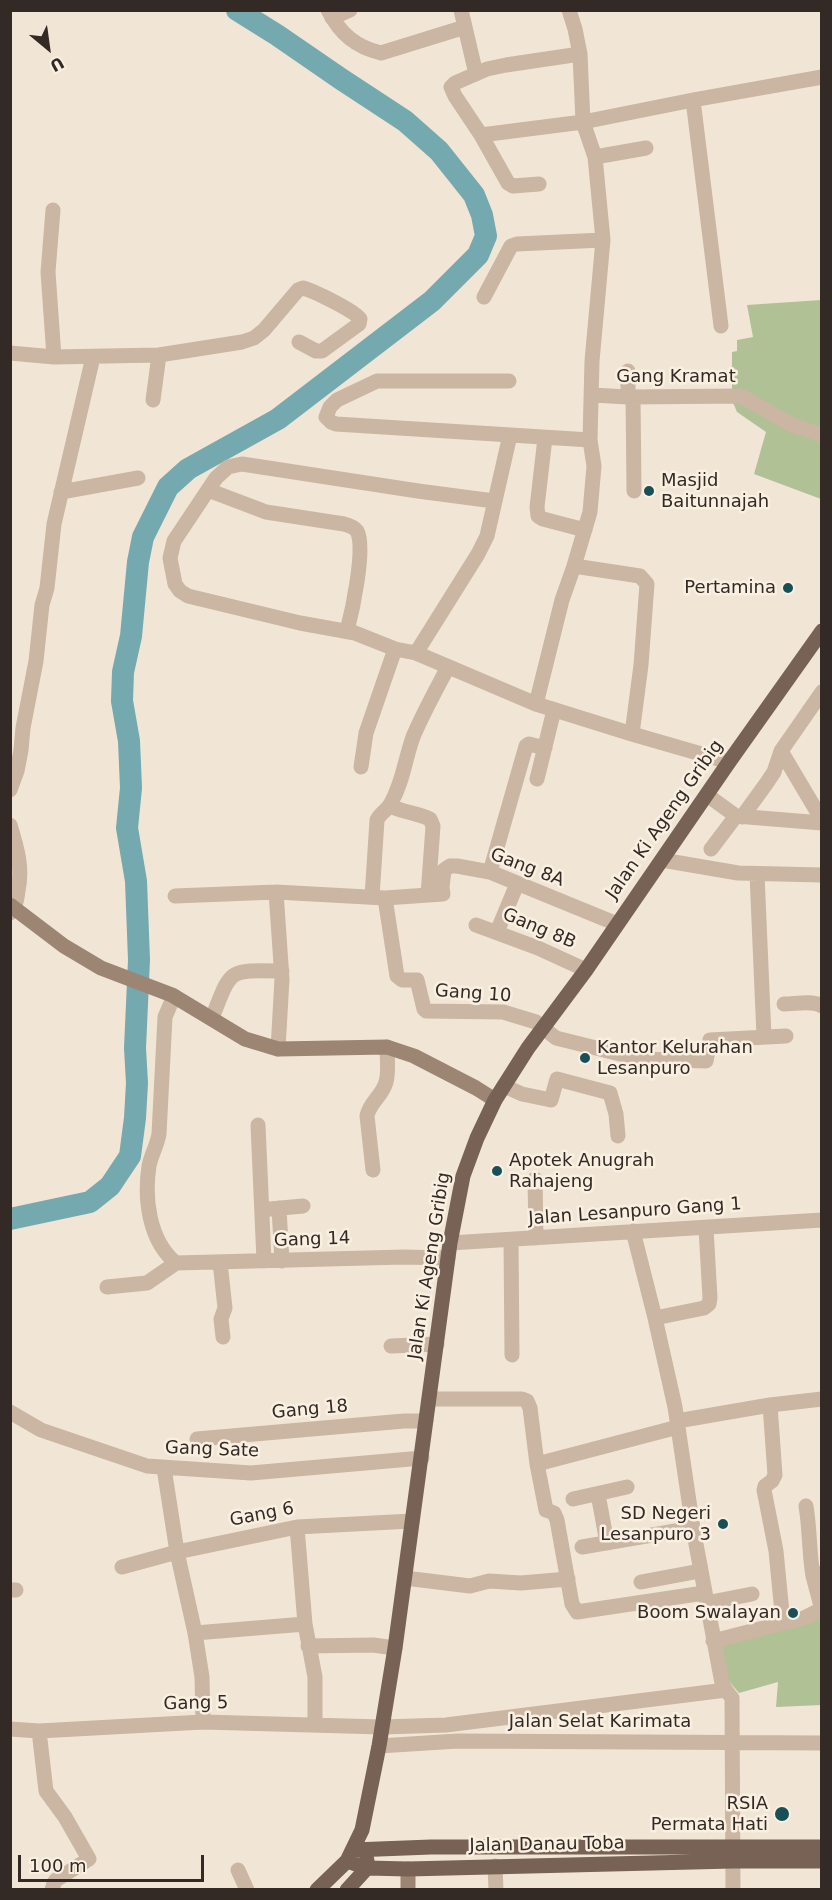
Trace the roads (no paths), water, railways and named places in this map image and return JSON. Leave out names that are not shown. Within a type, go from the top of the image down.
[{"type":"main road","name":"Jalan Ki Ageng Gribig","points":[[367,1868],[356,1853],[379,1746],[422,1458],[449,1251],[463,1176],[477,1138],[495,1100],[542,1028],[586,970],[729,762],[822,632]]},
{"type":"main road","name":"Jalan Danau Toba","points":[[367,1868],[495,1866],[734,1854],[822,1846]]},
{"type":"main road","name":"Jalan Danau Toba","points":[[356,1853],[431,1847],[734,1854],[822,1861]]},
{"type":"main road","points":[[317,1890],[356,1853]]},
{"type":"main road","points":[[347,1890],[367,1868]]},
{"type":"street","points":[[350,10],[330,14],[338,28],[348,38],[369,50],[381,53],[465,27]]},
{"type":"street","points":[[461,10],[476,74]]},
{"type":"street","points":[[536,704],[562,600],[590,512],[594,466],[590,441],[592,361],[603,240],[595,157],[583,122],[580,54],[569,10]]},
{"type":"street","points":[[538,184],[513,186],[508,183],[481,135],[452,91],[452,87],[476,74],[506,65],[580,54]]},
{"type":"street","points":[[481,135],[583,122],[822,77]]},
{"type":"street","points":[[693,100],[722,326]]},
{"type":"street","points":[[595,157],[646,148]]},
{"type":"street","points":[[53,210],[48,272],[54,357]]},
{"type":"street","points":[[484,297],[511,246],[603,240]]},
{"type":"street","points":[[10,353],[54,357],[159,355],[242,342],[254,338],[298,290],[303,288],[359,315],[359,324],[322,351],[316,351],[299,342]]},
{"type":"street","points":[[153,400],[159,355]]},
{"type":"street","points":[[10,790],[17,771],[36,661],[54,524],[93,357]]},
{"type":"street","points":[[628,371],[633,491]]},
{"type":"street","points":[[509,381],[377,381],[337,400],[330,407],[326,417],[336,424],[590,441]]},
{"type":"street","name":"Gang Kramat","points":[[592,395],[741,396],[784,421],[822,435]]},
{"type":"street","points":[[416,652],[487,536],[510,435]]},
{"type":"street","points":[[545,438],[537,507],[538,516],[585,530]]},
{"type":"street","points":[[494,501],[242,464],[228,467],[216,478],[174,541],[170,558],[175,584],[188,596],[300,623],[347,631],[395,649],[416,652],[536,704],[729,762]]},
{"type":"street","points":[[61,492],[138,478]]},
{"type":"street","points":[[208,490],[266,512],[344,524],[357,531],[359,543],[356,595],[347,631]]},
{"type":"street","points":[[574,566],[640,576],[647,584],[640,674],[632,734]]},
{"type":"street","points":[[361,767],[366,733],[395,649]]},
{"type":"street","points":[[378,898],[377,820],[380,814],[390,806],[405,768],[412,739],[448,667]]},
{"type":"street","points":[[711,849],[774,772],[781,751],[822,692]]},
{"type":"street","points":[[537,779],[554,710]]},
{"type":"street","points":[[490,872],[526,746],[529,744],[545,748]]},
{"type":"street","points":[[781,751],[822,821]]},
{"type":"street","points":[[706,795],[739,816],[822,821]]},
{"type":"street","points":[[175,896],[276,892],[378,898],[435,894],[433,826],[430,819],[390,806]]},
{"type":"street","points":[[10,825],[20,855],[21,876],[15,910],[101,968],[173,996],[245,1039],[278,1049],[387,1047],[414,1056],[495,1100]]},
{"type":"street","points":[[662,860],[738,873],[822,876]]},
{"type":"street","name":"Gang 8A","points":[[435,894],[444,870],[457,866],[490,872],[617,924]]},
{"type":"street","points":[[757,874],[764,1037]]},
{"type":"street","points":[[497,932],[517,884]]},
{"type":"street","points":[[276,892],[282,971],[278,1049]]},
{"type":"street","name":"Gang 10","points":[[378,898],[399,979],[418,981],[426,1011],[503,1012],[536,1022],[542,1028]]},
{"type":"street","name":"Gang 8B","points":[[476,925],[538,948],[586,970]]},
{"type":"street","points":[[212,1018],[225,984],[233,975],[244,970],[282,971]]},
{"type":"street","points":[[107,1287],[147,1283],[176,1263],[168,1255],[152,1226],[148,1183],[150,1163],[159,1134],[165,1017],[173,996]]},
{"type":"street","points":[[784,1004],[819,1003],[822,1006]]},
{"type":"street","points":[[542,1028],[556,1038],[640,1059],[706,1061],[710,1040],[786,1036]]},
{"type":"street","points":[[373,1170],[367,1116],[386,1081],[387,1047]]},
{"type":"street","points":[[504,1086],[522,1094],[551,1100],[557,1080],[610,1093],[616,1114],[618,1136]]},
{"type":"street","points":[[258,1125],[264,1261]]},
{"type":"street","points":[[535,1179],[536,1238]]},
{"type":"street","points":[[261,1210],[303,1206]]},
{"type":"street","points":[[279,1208],[282,1261]]},
{"type":"street","name":"Jalan Lesanpuro Gang 1","points":[[449,1251],[511,1240],[822,1220]]},
{"type":"street","points":[[656,1318],[704,1308],[709,1304],[706,1228]]},
{"type":"street","points":[[633,1232],[656,1318],[678,1424],[713,1641],[723,1687],[732,1698],[733,1890]]},
{"type":"street","points":[[511,1240],[512,1355]]},
{"type":"street","name":"Gang 14","points":[[176,1263],[404,1257],[449,1251]]},
{"type":"street","points":[[220,1262],[225,1310],[221,1319],[223,1337]]},
{"type":"street","points":[[391,1346],[437,1344]]},
{"type":"street","points":[[429,1399],[522,1399],[527,1401],[546,1510],[555,1515],[560,1529],[572,1604],[577,1612],[752,1594]]},
{"type":"street","points":[[537,1464],[678,1424],[771,1405],[822,1399]]},
{"type":"street","points":[[771,1405],[775,1475],[764,1490],[776,1551],[783,1623]]},
{"type":"street","name":"Gang Sate","points":[[10,1412],[41,1430],[147,1466],[164,1468],[251,1473],[422,1458]]},
{"type":"street","name":"Gang 18","points":[[198,1439],[426,1421]]},
{"type":"street","points":[[164,1468],[177,1552],[195,1632],[202,1677],[203,1722]]},
{"type":"street","points":[[573,1499],[627,1487]]},
{"type":"street","points":[[598,1494],[607,1543]]},
{"type":"street","points":[[713,1641],[804,1618],[818,1611],[820,1606],[817,1575],[810,1560],[810,1530],[806,1506]]},
{"type":"street","name":"Gang 6","points":[[122,1567],[177,1552],[297,1527],[412,1521]]},
{"type":"street","points":[[297,1527],[305,1624],[315,1677],[315,1725]]},
{"type":"street","points":[[582,1547],[693,1528]]},
{"type":"street","points":[[641,1582],[700,1571]]},
{"type":"street","points":[[405,1578],[470,1586],[489,1581],[521,1583],[568,1579]]},
{"type":"street","points":[[195,1632],[305,1624]]},
{"type":"street","points":[[308,1646],[365,1644],[394,1648]]},
{"type":"street","name":"Gang 5","points":[[10,1729],[39,1731],[203,1722],[382,1727],[446,1725],[726,1690]]},
{"type":"street","points":[[458,1741],[459,1722]]},
{"type":"street","points":[[39,1731],[46,1791],[65,1817],[89,1859],[56,1880],[52,1890]]},
{"type":"street","name":"Jalan Selat Karimata","points":[[379,1746],[458,1741],[822,1743]]},
{"type":"street","points":[[495,1866],[496,1890]]},
{"type":"street","points":[[408,1869],[408,1890]]},
{"type":"street","points":[[238,1870],[247,1890]]},
{"type":"waterway","points":[[10,1219],[90,1202],[110,1186],[130,1156],[137,1083],[135,1048],[139,960],[136,881],[127,828],[131,788],[129,741],[122,701],[123,672],[131,636],[138,562],[143,537],[168,487],[188,469],[278,419],[432,301],[478,255],[486,236],[482,215],[474,195],[439,151],[405,121],[237,10]]},
{"type":"place","name":"Masjid Baitunnajah","points":[[649,491]]},
{"type":"place","name":"Pertamina","points":[[788,588]]},
{"type":"place","name":"Kantor Kelurahan Lesanpuro","points":[[585,1058]]},
{"type":"place","name":"Apotek Anugrah Rahajeng","points":[[497,1171]]},
{"type":"place","name":"SD Negeri Lesanpuro 3","points":[[723,1524]]},
{"type":"place","name":"Boom Swalayan","points":[[793,1613]]},
{"type":"place","name":"RSIA Permata Hati","points":[[782,1814]]}]
